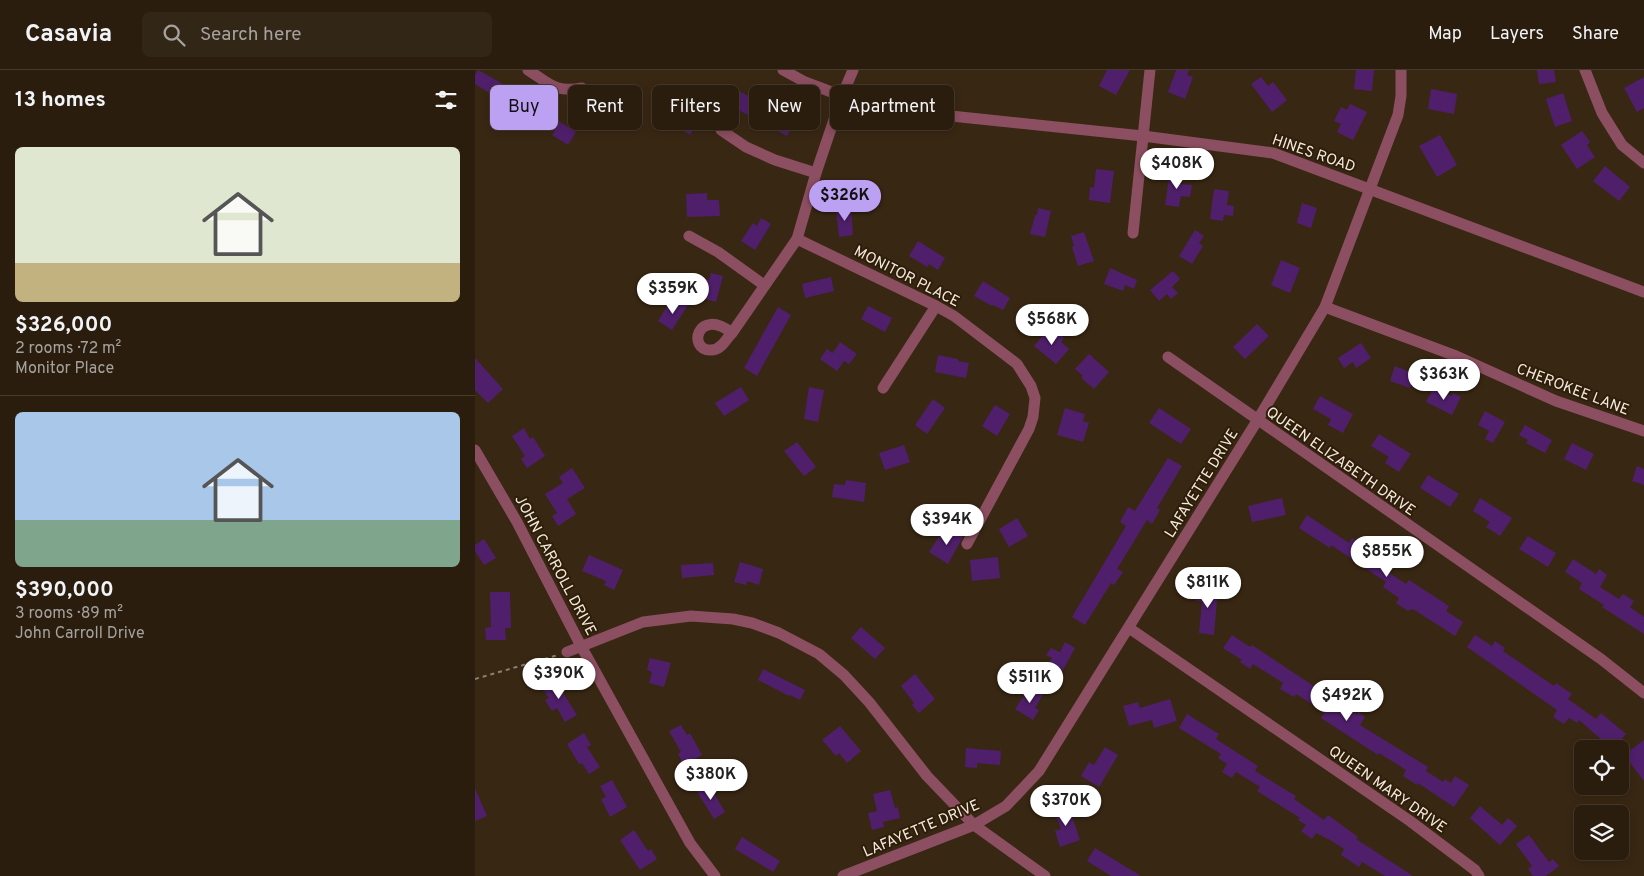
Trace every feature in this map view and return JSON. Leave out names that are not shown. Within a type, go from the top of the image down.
[{"type":"street","points":[[528,70],[556,88],[568,91]]},
{"type":"street","name":"HINES ROAD","points":[[783,70],[805,82],[830,91]]},
{"type":"street","points":[[847,85],[853,70]]},
{"type":"street","points":[[1133,234],[1150,70]]},
{"type":"street","name":"LAFAYETTE DRIVE","points":[[843,876],[974,824],[1006,806],[1039,771],[1257,421],[1325,307],[1398,115],[1401,96],[1401,70]]},
{"type":"street","points":[[1585,70],[1602,113],[1622,145],[1644,163]]},
{"type":"street","name":"HINES ROAD","points":[[954,116],[1143,136],[1273,153],[1644,292]]},
{"type":"street","points":[[721,130],[746,147],[761,154],[816,173]]},
{"type":"street","points":[[732,332],[797,239],[831,130]]},
{"type":"street","points":[[689,236],[718,252],[764,286]]},
{"type":"street","name":"MONITOR PLACE","points":[[797,239],[954,316],[1017,364],[1031,386],[1035,398],[1033,417],[1021,447],[1003,476],[967,544]]},
{"type":"street","points":[[883,388],[936,306]]},
{"type":"street","name":"CHEROKEE LANE","points":[[1325,307],[1456,356],[1556,401],[1644,431]]},
{"type":"street","name":"QUEEN ELIZABETH DRIVE","points":[[1169,357],[1257,421],[1601,659],[1644,692]]},
{"type":"street","name":"JOHN CARROLL DRIVE","points":[[475,450],[517,522],[581,646],[690,843],[715,876]]},
{"type":"street","points":[[567,652],[643,622],[691,616],[733,619],[752,623],[779,633],[819,654],[844,675],[869,702],[927,776],[974,824],[1045,876]]},
{"type":"street","name":"QUEEN MARY DRIVE","points":[[1129,628],[1410,821],[1475,870],[1479,876]]},
{"type":"path","points":[[475,679],[567,652]]},
{"type":"building","points":[[478,70],[505,85],[490,85],[490,93],[475,84],[475,75]]},
{"type":"building","points":[[1107,70],[1130,70],[1116,95],[1099,86]]},
{"type":"building","points":[[1176,70],[1189,70],[1187,75],[1193,77],[1185,99],[1168,92]]},
{"type":"building","points":[[1356,70],[1374,70],[1372,91],[1354,89]]},
{"type":"building","points":[[1537,70],[1554,70],[1556,82],[1539,84]]},
{"type":"building","points":[[1261,77],[1268,86],[1273,82],[1287,100],[1272,112],[1251,84]]},
{"type":"building","points":[[1644,77],[1644,108],[1637,112],[1624,88]]},
{"type":"building","points":[[1431,89],[1457,94],[1454,114],[1428,109]]},
{"type":"building","points":[[739,91],[749,96],[749,116],[739,110]]},
{"type":"building","points":[[1563,93],[1572,121],[1555,127],[1546,99]]},
{"type":"building","points":[[1350,104],[1367,112],[1353,140],[1337,132],[1341,124],[1334,121],[1341,107],[1347,110]]},
{"type":"building","points":[[558,121],[568,127],[568,130],[576,132],[568,145],[552,135],[555,131],[553,130],[558,130]]},
{"type":"building","points":[[682,130],[693,130],[690,135]]},
{"type":"building","points":[[776,130],[790,130],[787,136]]},
{"type":"building","points":[[1582,131],[1590,142],[1587,145],[1595,157],[1577,169],[1561,145]]},
{"type":"building","points":[[1440,135],[1457,165],[1437,177],[1419,146]]},
{"type":"building","points":[[1605,166],[1630,187],[1619,201],[1593,181]]},
{"type":"building","points":[[1096,169],[1114,171],[1110,203],[1089,200],[1090,187],[1094,188]]},
{"type":"building","points":[[1170,172],[1182,174],[1180,184],[1192,185],[1190,197],[1181,196],[1179,207],[1165,205]]},
{"type":"building","points":[[1214,189],[1229,191],[1227,205],[1234,206],[1233,216],[1224,215],[1223,221],[1210,219]]},
{"type":"building","points":[[707,193],[707,200],[719,200],[720,216],[687,217],[686,194]]},
{"type":"building","points":[[1302,203],[1317,208],[1311,228],[1297,223]]},
{"type":"building","points":[[851,208],[853,235],[839,237],[836,210]]},
{"type":"building","points":[[1038,208],[1051,211],[1045,237],[1030,234]]},
{"type":"building","points":[[761,218],[771,224],[755,250],[741,241],[753,223],[757,226]]},
{"type":"building","points":[[1195,230],[1204,236],[1199,243],[1203,246],[1192,264],[1179,256]]},
{"type":"building","points":[[1084,232],[1094,261],[1078,266],[1072,247],[1074,246],[1071,236]]},
{"type":"building","points":[[918,241],[945,258],[938,270],[929,264],[927,267],[909,256]]},
{"type":"building","points":[[1281,260],[1300,268],[1290,293],[1271,285]]},
{"type":"building","points":[[1110,268],[1137,280],[1134,289],[1125,285],[1123,291],[1104,284]]},
{"type":"building","points":[[1173,271],[1180,279],[1172,287],[1178,293],[1171,299],[1167,294],[1159,301],[1150,290]]},
{"type":"building","points":[[711,273],[723,276],[716,302],[702,298],[704,290],[695,287],[698,277],[709,280]]},
{"type":"building","points":[[831,277],[834,291],[805,298],[802,284]]},
{"type":"building","points":[[983,281],[1010,298],[1003,310],[974,296]]},
{"type":"building","points":[[679,299],[688,305],[672,330],[658,321],[668,305],[673,308]]},
{"type":"building","points":[[868,306],[892,318],[885,332],[861,319]]},
{"type":"building","points":[[778,307],[791,315],[757,376],[744,368]]},
{"type":"building","points":[[1257,324],[1269,336],[1245,359],[1233,347]]},
{"type":"building","points":[[1048,330],[1055,336],[1057,332],[1064,338],[1061,342],[1069,349],[1056,364],[1034,346]]},
{"type":"building","points":[[840,342],[857,354],[849,364],[844,361],[837,371],[820,359],[827,349],[833,353]]},
{"type":"building","points":[[1361,343],[1371,358],[1356,368],[1353,362],[1344,368],[1338,358]]},
{"type":"building","points":[[1089,354],[1109,372],[1094,389],[1081,378],[1083,376],[1075,369]]},
{"type":"building","points":[[938,355],[969,363],[966,378],[935,372]]},
{"type":"building","points":[[475,358],[503,389],[488,403],[475,390]]},
{"type":"building","points":[[1395,366],[1415,374],[1410,388],[1390,381]]},
{"type":"building","points":[[741,387],[749,400],[724,416],[715,403]]},
{"type":"building","points":[[809,387],[824,390],[818,422],[804,419]]},
{"type":"building","points":[[1434,387],[1452,396],[1453,393],[1461,397],[1452,415],[1426,402]]},
{"type":"building","points":[[1320,396],[1353,414],[1343,433],[1328,425],[1331,419],[1313,409]]},
{"type":"building","points":[[933,399],[945,408],[927,434],[915,425]]},
{"type":"building","points":[[995,405],[1010,414],[997,436],[982,426]]},
{"type":"building","points":[[1065,408],[1085,414],[1083,421],[1089,423],[1083,442],[1057,435]]},
{"type":"building","points":[[1159,408],[1191,429],[1181,444],[1149,423]]},
{"type":"building","points":[[1485,411],[1505,422],[1493,443],[1485,439],[1489,431],[1478,425]]},
{"type":"building","points":[[1525,425],[1552,440],[1545,453],[1526,443],[1528,440],[1519,435]]},
{"type":"building","points":[[524,428],[530,439],[533,437],[545,456],[527,468],[521,459],[525,456],[512,436]]},
{"type":"building","points":[[1379,434],[1411,454],[1399,472],[1385,463],[1389,457],[1371,446]]},
{"type":"building","points":[[797,442],[816,467],[804,476],[784,451]]},
{"type":"building","points":[[1572,443],[1594,454],[1586,470],[1564,459]]},
{"type":"building","points":[[904,445],[910,462],[885,470],[879,453]]},
{"type":"building","points":[[1168,458],[1182,466],[1157,508],[1160,510],[1152,524],[1147,520],[1117,569],[1123,572],[1114,585],[1111,583],[1085,625],[1072,617],[1126,526],[1120,522],[1128,507],[1135,511]]},
{"type":"building","points":[[1637,466],[1644,469],[1644,485],[1632,481]]},
{"type":"building","points":[[572,468],[585,488],[567,499],[576,514],[558,526],[552,516],[557,513],[545,494],[563,483],[559,477]]},
{"type":"building","points":[[1428,475],[1459,494],[1450,507],[1420,488]]},
{"type":"building","points":[[846,480],[866,483],[864,502],[832,497],[834,484],[845,485]]},
{"type":"building","points":[[1282,498],[1286,515],[1252,522],[1248,506]]},
{"type":"building","points":[[1480,498],[1512,518],[1500,536],[1486,527],[1490,522],[1473,511]]},
{"type":"building","points":[[1307,515],[1349,543],[1352,538],[1384,559],[1379,566],[1406,584],[1409,580],[1449,606],[1446,611],[1463,622],[1455,636],[1413,609],[1408,611],[1396,603],[1399,598],[1383,587],[1386,582],[1331,545],[1330,548],[1299,528]]},
{"type":"building","points":[[1017,518],[1028,536],[1009,547],[999,529]]},
{"type":"building","points":[[956,527],[965,533],[948,564],[929,552],[941,534],[948,538]]},
{"type":"building","points":[[1528,536],[1556,553],[1548,567],[1519,549]]},
{"type":"building","points":[[484,539],[496,558],[484,565],[475,551],[475,545]]},
{"type":"building","points":[[589,555],[623,570],[614,590],[604,585],[606,581],[582,571]]},
{"type":"building","points":[[998,557],[1000,578],[972,581],[970,560]]},
{"type":"building","points":[[1573,559],[1596,574],[1599,569],[1607,575],[1600,587],[1619,599],[1623,594],[1634,601],[1630,607],[1644,617],[1644,634],[1602,607],[1604,605],[1579,589],[1582,583],[1565,572]]},
{"type":"building","points":[[740,562],[763,569],[759,585],[747,581],[746,585],[734,582]]},
{"type":"building","points":[[713,563],[714,575],[682,578],[681,565]]},
{"type":"building","points":[[1198,585],[1218,588],[1214,635],[1199,633],[1202,602],[1196,601]]},
{"type":"building","points":[[490,592],[510,592],[511,628],[505,628],[506,640],[486,640],[485,628],[491,627]]},
{"type":"building","points":[[861,627],[885,648],[875,659],[851,638]]},
{"type":"building","points":[[1232,635],[1250,647],[1252,645],[1357,715],[1358,712],[1365,717],[1360,725],[1428,767],[1426,771],[1443,782],[1445,779],[1451,783],[1455,776],[1469,785],[1454,807],[1418,783],[1417,785],[1403,776],[1406,770],[1379,753],[1378,755],[1321,718],[1325,712],[1296,694],[1294,697],[1280,689],[1283,683],[1253,664],[1250,669],[1240,662],[1242,660],[1223,648]]},
{"type":"building","points":[[1475,635],[1492,646],[1495,641],[1505,648],[1503,651],[1554,686],[1556,683],[1572,694],[1568,699],[1596,719],[1601,713],[1626,734],[1621,740],[1602,740],[1579,720],[1577,723],[1569,718],[1564,724],[1553,717],[1557,710],[1467,647]]},
{"type":"building","points":[[1065,642],[1075,648],[1059,677],[1046,669],[1052,658],[1046,655],[1051,648],[1060,652]]},
{"type":"building","points":[[650,658],[671,663],[664,687],[649,683],[652,672],[647,670]]},
{"type":"building","points":[[763,669],[805,690],[800,700],[758,680]]},
{"type":"building","points":[[915,674],[935,699],[919,713],[901,686]]},
{"type":"building","points":[[558,679],[565,690],[562,691],[577,715],[565,722],[557,708],[552,711],[545,700],[549,698],[542,688]]},
{"type":"building","points":[[1033,688],[1043,694],[1035,708],[1039,710],[1033,720],[1015,709],[1027,691],[1030,693]]},
{"type":"building","points":[[1170,699],[1177,721],[1154,728],[1152,720],[1129,726],[1123,706],[1138,702],[1140,708]]},
{"type":"building","points":[[1187,714],[1219,734],[1216,739],[1258,766],[1255,771],[1296,796],[1294,799],[1324,820],[1328,815],[1358,837],[1356,839],[1413,876],[1385,876],[1362,862],[1359,867],[1341,855],[1344,849],[1330,840],[1316,833],[1312,839],[1301,831],[1306,825],[1298,820],[1300,818],[1257,791],[1260,787],[1236,772],[1232,778],[1222,772],[1227,764],[1218,758],[1221,754],[1179,728]]},
{"type":"building","points":[[681,725],[687,735],[690,733],[702,755],[684,765],[678,754],[681,752],[669,731]]},
{"type":"building","points":[[840,726],[861,751],[847,763],[839,753],[836,756],[822,740]]},
{"type":"building","points":[[584,733],[591,745],[587,747],[600,767],[589,774],[582,763],[579,764],[567,744]]},
{"type":"building","points":[[1644,740],[1644,781],[1629,762],[1629,751]]},
{"type":"building","points":[[1105,747],[1118,755],[1099,787],[1081,776],[1089,762],[1094,765]]},
{"type":"building","points":[[966,748],[1001,751],[1000,765],[977,763],[977,768],[965,767]]},
{"type":"building","points":[[612,780],[627,807],[610,817],[601,799],[606,797],[600,786]]},
{"type":"building","points":[[708,783],[725,812],[714,819],[696,790]]},
{"type":"building","points":[[475,788],[487,816],[475,821]]},
{"type":"building","points":[[890,790],[895,808],[898,807],[900,818],[883,822],[884,827],[872,830],[868,813],[877,811],[873,794]]},
{"type":"building","points":[[1068,805],[1080,840],[1060,847],[1055,831],[1061,829],[1054,810]]},
{"type":"building","points":[[1480,806],[1502,825],[1508,818],[1517,826],[1500,845],[1470,818]]},
{"type":"building","points":[[634,830],[648,851],[651,849],[657,859],[640,870],[620,840]]},
{"type":"building","points":[[1529,835],[1549,862],[1553,859],[1559,866],[1546,876],[1533,876],[1528,869],[1532,866],[1516,844]]},
{"type":"building","points":[[742,837],[780,861],[773,872],[735,849]]},
{"type":"building","points":[[1095,848],[1141,876],[1111,876],[1087,861]]}]
